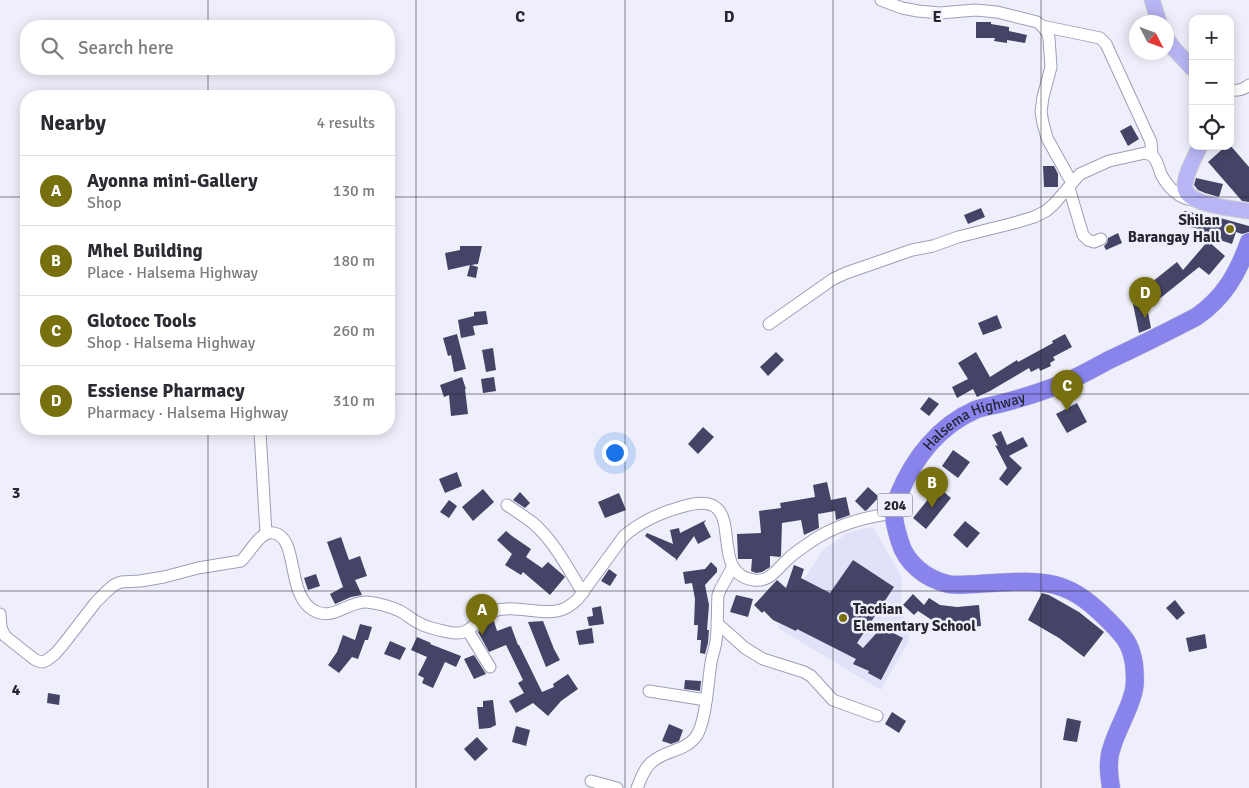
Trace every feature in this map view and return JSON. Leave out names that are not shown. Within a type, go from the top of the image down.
[{"type":"highway","name":"Halsema Highway","points":[[1111,788],[1109,764],[1111,748],[1135,687],[1133,659],[1129,645],[1120,632],[1098,610],[1070,590],[1042,583],[948,584],[934,579],[915,567],[906,557],[894,521],[894,506],[918,458],[934,439],[954,422],[976,409],[1001,404],[1066,382],[1196,317],[1219,297],[1230,283],[1244,257],[1249,242]]},
{"type":"main road","points":[[1152,0],[1156,15]]},
{"type":"main road","points":[[1174,49],[1189,64]]},
{"type":"main road","points":[[1198,150],[1184,185],[1187,194],[1195,200],[1212,205],[1249,211]]},
{"type":"street","points":[[881,0],[918,12],[940,13],[975,10],[998,12],[1037,22],[1042,26],[1049,38],[1051,61],[1043,97],[1043,124],[1047,138],[1067,176],[1083,235],[1088,240],[1094,242],[1101,239]]},
{"type":"street","points":[[1042,26],[1100,38],[1106,44],[1151,142],[1152,155],[1157,162],[1161,174],[1174,191],[1184,198],[1195,200]]},
{"type":"street","points":[[1234,90],[1242,90],[1249,84]]},
{"type":"street","points":[[769,324],[833,279],[846,273],[912,250],[933,246],[958,237],[1034,217],[1046,211],[1054,204],[1080,174],[1109,161],[1145,153],[1152,155]]},
{"type":"street","points":[[260,435],[266,534]]},
{"type":"street","points":[[0,614],[1,628],[5,636],[34,659],[43,662],[48,660],[62,646],[96,602],[114,585],[121,582],[164,577],[198,568],[240,561],[258,540],[272,532],[284,539],[289,551],[299,594],[309,608],[322,614],[330,614],[355,603],[368,602],[400,611],[419,624],[458,634],[468,631],[481,618],[492,612],[513,609],[560,611],[568,607],[583,593],[624,536],[632,528],[653,517],[692,503],[705,502],[713,505],[720,513],[724,522],[732,568],[754,580],[769,578],[788,558],[810,541],[831,530],[855,520],[894,512]]},
{"type":"street","points":[[507,505],[542,532],[554,546],[583,593]]},
{"type":"street","points":[[637,788],[651,762],[660,756],[680,749],[696,737],[700,729],[716,640],[718,600],[720,590],[732,568]]},
{"type":"street","points":[[717,623],[745,648],[763,659],[811,676],[833,700],[877,716]]},
{"type":"street","points":[[468,631],[490,667]]},
{"type":"street","points":[[649,691],[706,700]]},
{"type":"street","points":[[592,781],[616,788]]},
{"type":"shaded area","name":"Tacdian Elementary School","points":[[873,527],[902,577],[901,607],[910,639],[881,690],[778,628],[795,593],[823,550],[849,532]]},
{"type":"building","points":[[976,22],[991,22],[991,24],[1009,27],[1009,31],[1027,35],[1025,43],[1007,40],[1007,43],[994,41],[995,38],[976,38]]},
{"type":"building","points":[[1131,125],[1139,139],[1128,146],[1120,131]]},
{"type":"building","points":[[1222,150],[1234,150],[1249,167],[1249,202],[1242,201],[1208,162]]},
{"type":"building","points":[[1043,166],[1054,166],[1058,174],[1058,187],[1044,187]]},
{"type":"building","points":[[1196,178],[1223,184],[1219,197],[1198,190],[1194,185]]},
{"type":"building","points":[[981,208],[985,217],[968,224],[964,215]]},
{"type":"building","points":[[1184,211],[1249,226],[1249,232],[1242,234],[1236,232],[1232,244],[1202,236],[1203,230],[1181,225]]},
{"type":"building","points":[[1118,233],[1122,243],[1106,250],[1104,246],[1108,238]]},
{"type":"building","points":[[1208,241],[1225,256],[1209,275],[1199,267],[1153,304],[1142,290],[1177,262],[1183,270]]},
{"type":"building","points":[[460,246],[482,246],[478,264],[471,265],[478,267],[476,278],[467,276],[470,265],[448,270],[445,253],[460,250]]},
{"type":"building","points":[[1146,302],[1151,328],[1139,333],[1133,304]]},
{"type":"building","points":[[486,311],[488,324],[473,326],[475,335],[461,338],[458,320],[474,316],[474,312]]},
{"type":"building","points":[[997,315],[1002,328],[983,335],[978,323]]},
{"type":"building","points":[[457,334],[466,369],[454,372],[451,355],[448,356],[443,338]]},
{"type":"building","points":[[1065,334],[1072,347],[1053,357],[1055,360],[1050,363],[1051,366],[1040,371],[1039,368],[1031,372],[1029,368],[977,397],[973,389],[957,398],[952,387],[968,379],[958,363],[976,352],[990,377],[1017,360],[1018,362],[1053,343],[1052,341]]},
{"type":"building","points":[[493,348],[496,370],[486,372],[482,350]]},
{"type":"building","points":[[776,352],[784,360],[768,376],[760,367]]},
{"type":"building","points":[[462,377],[466,389],[468,414],[451,416],[449,395],[444,397],[440,385]]},
{"type":"building","points":[[494,377],[496,391],[483,393],[481,379]]},
{"type":"building","points":[[929,397],[939,404],[929,416],[920,409]]},
{"type":"building","points":[[1077,403],[1087,422],[1067,433],[1056,414]]},
{"type":"building","points":[[703,427],[714,437],[698,454],[688,444]]},
{"type":"building","points":[[1001,431],[1007,445],[1023,437],[1028,446],[1009,456],[1022,468],[1007,486],[999,479],[1007,468],[992,435]]},
{"type":"building","points":[[953,450],[970,462],[958,478],[942,466]]},
{"type":"building","points":[[457,472],[462,486],[445,493],[439,479]]},
{"type":"building","points":[[827,482],[831,500],[846,497],[850,515],[836,520],[835,511],[818,514],[819,528],[804,535],[801,520],[782,523],[781,555],[780,557],[770,556],[770,567],[762,572],[756,573],[751,571],[752,559],[738,559],[737,534],[761,533],[759,511],[781,508],[780,503],[815,497],[813,485]]},
{"type":"building","points":[[868,487],[879,497],[865,511],[855,501]]},
{"type":"building","points":[[938,487],[951,498],[926,529],[913,518]]},
{"type":"building","points":[[483,489],[494,502],[473,521],[462,507]]},
{"type":"building","points":[[520,492],[530,503],[525,508],[513,500]]},
{"type":"building","points":[[619,493],[626,510],[605,518],[598,502]]},
{"type":"building","points":[[449,500],[457,506],[449,518],[440,512]]},
{"type":"building","points":[[706,520],[704,523],[711,537],[698,544],[694,536],[676,561],[676,559],[645,536],[647,533],[673,544],[670,530],[679,528],[680,533]]},
{"type":"building","points":[[965,521],[980,533],[967,548],[953,535]]},
{"type":"building","points":[[506,531],[531,549],[526,557],[542,568],[548,562],[565,577],[550,595],[523,572],[521,575],[505,565],[512,554],[497,540]]},
{"type":"building","points":[[341,537],[349,560],[360,556],[367,576],[355,580],[362,595],[351,597],[335,604],[330,594],[343,587],[327,542]]},
{"type":"building","points":[[853,560],[894,587],[857,643],[863,648],[882,627],[903,638],[881,680],[868,673],[869,671],[853,664],[856,659],[797,629],[796,631],[773,620],[754,605],[777,580],[786,588],[794,565],[804,569],[801,578],[830,593]]},
{"type":"building","points":[[711,562],[717,568],[717,572],[705,585],[709,605],[707,630],[709,630],[705,654],[700,653],[701,640],[697,640],[698,625],[694,625],[695,599],[692,583],[685,584],[683,572],[705,569]]},
{"type":"building","points":[[609,569],[617,575],[610,586],[601,581]]},
{"type":"building","points":[[316,574],[320,586],[308,590],[304,578]]},
{"type":"building","points":[[1042,593],[1079,612],[1104,632],[1084,657],[1059,638],[1028,620]]},
{"type":"building","points":[[913,594],[924,605],[929,598],[940,605],[957,607],[979,605],[981,626],[959,628],[959,626],[938,624],[918,611],[914,615],[903,605]]},
{"type":"building","points":[[736,595],[753,599],[748,617],[730,612]]},
{"type":"building","points":[[1175,600],[1185,613],[1177,620],[1166,608]]},
{"type":"building","points":[[601,606],[604,624],[589,626],[587,617],[593,616],[592,608]]},
{"type":"building","points":[[494,621],[497,631],[511,626],[518,645],[542,692],[554,687],[553,684],[568,674],[578,689],[561,701],[548,716],[533,703],[516,713],[509,701],[524,693],[518,683],[523,680],[506,645],[489,652],[478,632],[488,622]]},
{"type":"building","points":[[543,621],[560,660],[546,667],[528,622]]},
{"type":"building","points":[[360,624],[372,627],[368,640],[365,640],[358,659],[352,657],[339,673],[328,665],[337,652],[343,635],[355,640]]},
{"type":"building","points":[[592,628],[594,643],[579,645],[576,631]]},
{"type":"building","points":[[1205,634],[1207,648],[1189,652],[1186,638]]},
{"type":"building","points":[[417,637],[461,656],[456,667],[445,662],[433,688],[422,683],[424,678],[418,675],[427,657],[411,650]]},
{"type":"building","points":[[390,641],[406,648],[400,660],[384,654]]},
{"type":"building","points":[[474,655],[486,674],[474,679],[464,659]]},
{"type":"building","points":[[685,680],[701,681],[700,691],[684,689]]},
{"type":"building","points":[[48,693],[60,695],[59,705],[47,703]]},
{"type":"building","points":[[493,700],[496,725],[490,728],[479,729],[477,707],[483,707],[483,701]]},
{"type":"building","points":[[892,712],[906,721],[899,733],[885,724]]},
{"type":"building","points":[[1067,718],[1081,721],[1077,742],[1063,740]]},
{"type":"building","points":[[669,724],[683,730],[679,741],[671,744],[662,741]]},
{"type":"building","points":[[516,726],[530,730],[526,746],[512,742]]},
{"type":"building","points":[[477,737],[488,749],[475,761],[464,749]]},
{"type":"place","name":"Shilan Barangay Hall","points":[[1230,229]]},
{"type":"place","name":"Essiense Pharmacy","points":[[1145,318]]},
{"type":"place","name":"Glotocc Tools","points":[[1067,411]]},
{"type":"place","name":"Mhel Building","points":[[932,508]]},
{"type":"place","name":"Tacdian Elementary School","points":[[843,618]]},
{"type":"place","name":"Ayonna mini-Gallery","points":[[482,635]]}]
